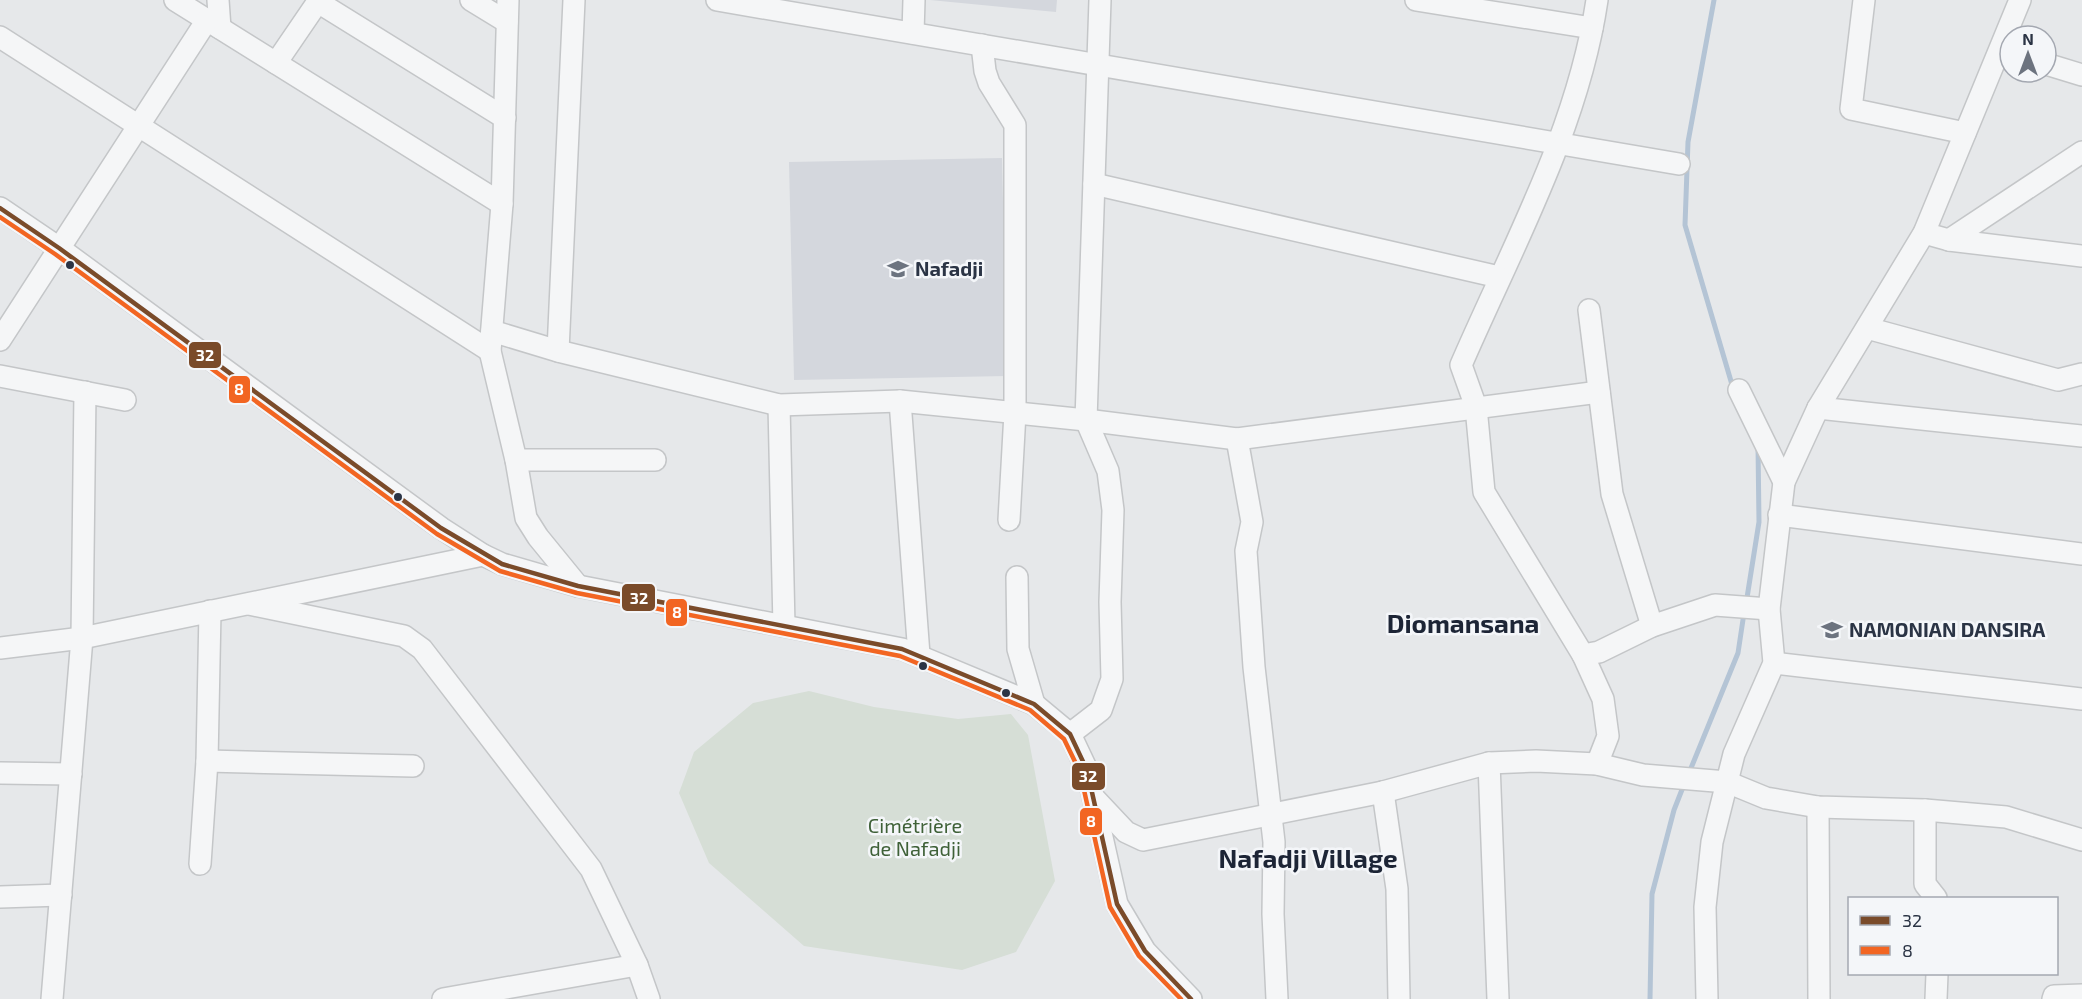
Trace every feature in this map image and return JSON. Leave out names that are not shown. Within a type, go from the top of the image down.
[{"type":"street","points":[[175,0],[502,204]]},
{"type":"street","points":[[0,340],[138,126],[213,24],[218,0]]},
{"type":"street","points":[[471,0],[507,22]]},
{"type":"street","points":[[508,0],[502,204],[491,341],[526,518],[538,537],[578,586]]},
{"type":"street","points":[[558,351],[574,0]]},
{"type":"street","points":[[717,0],[1679,164]]},
{"type":"street","points":[[913,33],[914,0]]},
{"type":"street","points":[[1070,734],[1101,710],[1112,679],[1110,602],[1113,510],[1108,471],[1086,420],[1100,0]]},
{"type":"street","points":[[1416,0],[1593,28]]},
{"type":"street","points":[[1597,0],[1593,28],[1559,143],[1461,365],[1476,407],[1484,492],[1583,655],[1603,699],[1608,736],[1597,764]]},
{"type":"street","points":[[1864,0],[1851,109],[1965,133]]},
{"type":"street","points":[[2013,24],[2020,0]]},
{"type":"street","points":[[276,63],[318,1],[505,118]]},
{"type":"street","points":[[0,37],[138,126],[491,341],[558,351],[779,405],[900,401],[1086,420],[1237,440],[1599,392]]},
{"type":"street","points":[[982,45],[989,83],[1015,125],[1015,413],[1009,520]]},
{"type":"street","points":[[1707,999],[1705,907],[1712,842],[1734,754],[1774,663],[1769,609],[1784,482],[1818,408],[1924,233],[1965,133],[1998,66]]},
{"type":"street","points":[[2058,68],[2082,75]]},
{"type":"street","points":[[1949,240],[2082,152]]},
{"type":"street","points":[[1094,183],[1499,277]]},
{"type":"street","points":[[0,208],[59,248],[432,521],[483,555],[502,564],[578,586],[903,649],[1034,704],[1070,734],[1087,770],[1117,904],[1145,951],[1191,999]]},
{"type":"street","points":[[1924,233],[1949,240],[2082,256]]},
{"type":"street","points":[[1589,310],[1612,494],[1652,626]]},
{"type":"street","points":[[1867,328],[2058,380],[2082,374]]},
{"type":"street","points":[[0,376],[125,400]]},
{"type":"street","points":[[1739,390],[1784,482]]},
{"type":"street","points":[[52,999],[82,638],[86,392]]},
{"type":"street","points":[[900,401],[919,655]]},
{"type":"street","points":[[779,405],[784,626]]},
{"type":"street","points":[[1818,408],[2082,436]]},
{"type":"street","points":[[1237,440],[1252,522],[1246,559],[1254,667],[1274,842],[1273,914],[1277,999]]},
{"type":"street","points":[[516,460],[655,460]]},
{"type":"street","points":[[1779,515],[2082,554]]},
{"type":"street","points":[[0,648],[82,638],[483,555]]},
{"type":"street","points":[[1017,577],[1018,649],[1034,704]]},
{"type":"street","points":[[249,604],[404,636],[422,649],[591,870],[637,965],[649,999]]},
{"type":"street","points":[[1583,655],[1599,652],[1652,626],[1715,605],[1769,609]]},
{"type":"street","points":[[200,864],[207,761],[210,611]]},
{"type":"street","points":[[1774,663],[2082,699]]},
{"type":"street","points":[[207,761],[412,766]]},
{"type":"street","points":[[1093,797],[1126,832],[1143,840],[1383,792],[1489,763],[1536,761],[1597,764],[1643,776],[1727,782],[1766,798],[1818,807],[1925,810],[2006,817],[2082,840]]},
{"type":"street","points":[[1489,763],[1498,999]]},
{"type":"street","points":[[0,773],[71,774]]},
{"type":"street","points":[[1383,792],[1397,889],[1399,999]]},
{"type":"street","points":[[1818,807],[1819,999]]},
{"type":"street","points":[[1925,810],[1925,884],[1935,897]]},
{"type":"street","points":[[0,897],[61,895]]},
{"type":"street","points":[[443,999],[637,965]]},
{"type":"street","points":[[1936,999],[1937,975]]},
{"type":"street","points":[[2054,999],[2054,996],[2082,995]]},
{"type":"shaded area","points":[[930,0],[1057,0],[1056,12]]},
{"type":"shaded area","name":"Nafadji","points":[[1002,158],[1007,376],[794,380],[789,162]]},
{"type":"green space","name":"Cimétrière de Nafadji","points":[[809,691],[874,707],[958,719],[1011,714],[1028,735],[1055,881],[1016,952],[962,970],[804,946],[709,863],[679,793],[694,752],[753,703]]},
{"type":"waterway","points":[[1714,0],[1688,142],[1685,225],[1733,388]]},
{"type":"waterway","points":[[1746,604],[1759,522],[1758,446]]},
{"type":"waterway","points":[[1689,773],[1738,653],[1744,613]]},
{"type":"waterway","points":[[1650,999],[1652,894],[1674,810],[1685,782]]},
{"type":"transit line","name":"32","points":[[0,208],[59,248],[441,528],[502,564],[578,586],[902,649],[1034,704],[1070,734],[1087,770],[1117,904],[1145,951],[1191,999]]},
{"type":"transit line","name":"8","points":[[0,217],[55,254],[437,534],[500,571],[577,593],[900,656],[1030,710],[1064,739],[1080,772],[1110,907],[1139,956],[1181,999]]},
{"type":"place","name":"Nafadji","points":[[898,269]]},
{"type":"place","name":"NAMONIAN DANSIRA","points":[[1832,630]]},
{"type":"district","name":"Diomansana","points":[[1463,624]]},
{"type":"district","name":"Nafadji Village","points":[[1308,859]]}]
